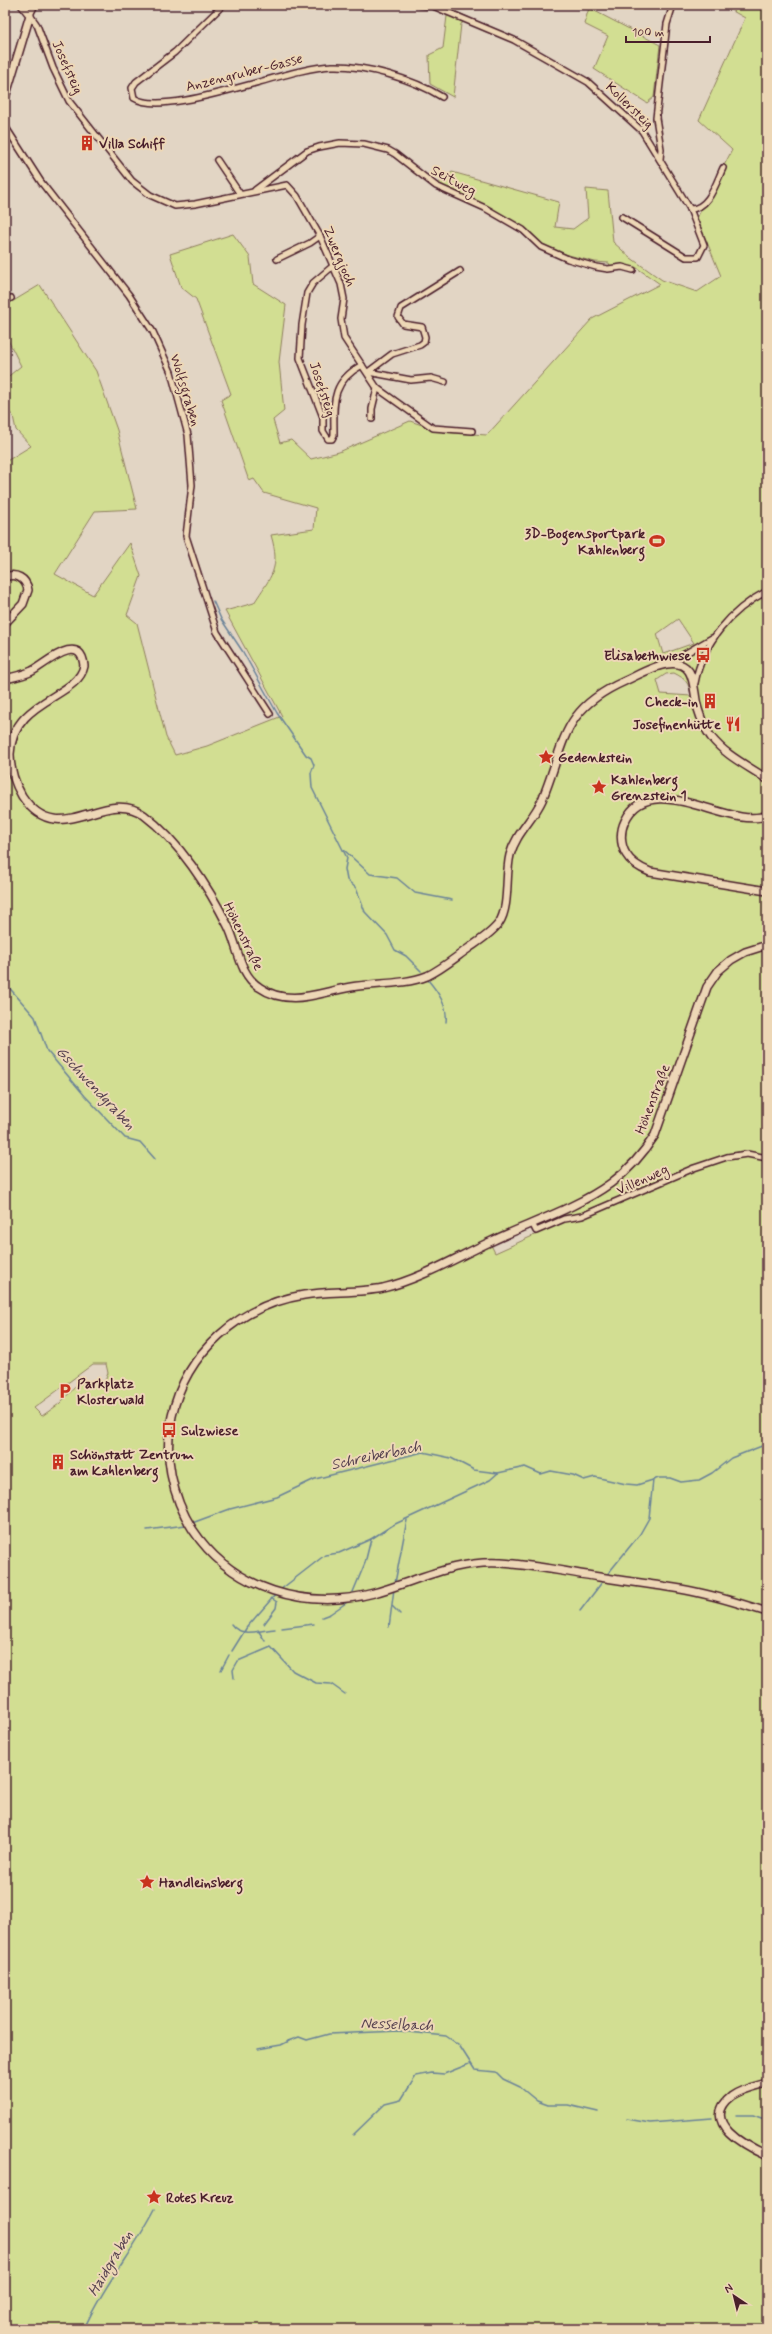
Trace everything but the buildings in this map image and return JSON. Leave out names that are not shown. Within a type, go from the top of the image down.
[{"type":"street","points":[[22,5],[30,15]]},
{"type":"street","points":[[5,98],[30,15],[35,5]]},
{"type":"street","name":"Anzengruber-Gasse","points":[[223,5],[175,52],[136,82],[132,88],[134,98],[140,101],[155,102],[192,99],[310,68],[333,66],[355,68],[408,80],[426,87],[442,97]]},
{"type":"street","name":"Kollersteig","points":[[419,5],[432,6],[514,40],[588,82],[642,131],[690,209],[704,245],[698,257],[691,258],[622,217]]},
{"type":"street","points":[[660,159],[661,149],[656,118],[667,24],[673,5]]},
{"type":"street","name":"Josefsteig","points":[[30,15],[37,24],[53,68],[68,101],[132,180],[150,194],[175,206],[195,204],[247,193]]},
{"type":"street","name":"Wolfsgraben","points":[[5,126],[40,182],[129,295],[153,332],[171,372],[188,435],[192,485],[186,536],[217,632],[270,714]]},
{"type":"street","name":"Seitweg","points":[[247,193],[260,188],[276,172],[307,151],[329,144],[364,144],[388,150],[395,154],[436,186],[485,208],[523,230],[541,247],[568,259],[596,267],[608,269],[622,266],[633,270]]},
{"type":"street","points":[[217,160],[240,194]]},
{"type":"street","points":[[690,209],[698,209],[704,205],[723,168]]},
{"type":"street","name":"Zwergjoch","points":[[247,193],[287,185],[295,193],[320,236],[341,284],[344,299],[342,319],[344,338],[368,372],[377,388],[433,428],[472,431]]},
{"type":"street","points":[[277,259],[304,246],[320,236]]},
{"type":"street","name":"Josefsteig","points":[[333,266],[322,273],[308,293],[302,325],[300,358],[323,417],[323,431],[328,439],[332,439],[334,434],[334,400],[339,388],[346,377],[362,365]]},
{"type":"street","points":[[368,372],[392,354],[420,345],[424,342],[424,331],[422,328],[403,324],[398,317],[402,308],[460,271]]},
{"type":"street","points":[[5,301],[11,298]]},
{"type":"street","points":[[368,372],[411,380],[431,378],[445,382]]},
{"type":"street","points":[[372,419],[372,409],[377,388]]},
{"type":"street","points":[[5,577],[11,575],[20,577],[28,586],[28,593],[23,604],[5,623]]},
{"type":"street","name":"Höhenstraße","points":[[5,679],[30,672],[64,651],[74,651],[80,655],[84,666],[80,676],[30,713],[21,723],[14,736],[10,750],[10,764],[19,791],[32,809],[51,819],[65,820],[120,807],[134,810],[148,818],[175,845],[189,862],[229,927],[246,973],[259,987],[280,996],[300,998],[344,988],[421,977],[430,974],[462,953],[494,929],[501,919],[508,863],[513,846],[518,834],[539,805],[556,756],[577,714],[590,700],[606,689],[667,664],[713,637],[741,608],[767,591]]},
{"type":"street","name":"Höhenstraße","points":[[713,637],[700,662],[695,683],[698,708],[711,737],[728,754],[767,779]]},
{"type":"street","name":"Höhenstraße","points":[[667,664],[675,664],[688,670],[695,683]]},
{"type":"street","points":[[767,815],[752,818],[697,805],[656,799],[643,802],[632,810],[626,820],[622,833],[626,854],[634,863],[650,872],[767,891]]},
{"type":"street","name":"Höhenstraße","points":[[767,945],[745,952],[731,960],[718,971],[707,987],[660,1123],[643,1153],[624,1173],[601,1190],[519,1229],[394,1285],[374,1289],[303,1295],[274,1303],[248,1314],[220,1334],[205,1349],[193,1365],[180,1390],[171,1420],[169,1468],[181,1507],[196,1533],[215,1556],[228,1567],[271,1591],[283,1594],[331,1599],[360,1596],[386,1589],[447,1568],[486,1563],[510,1564],[703,1594],[767,1612]]},
{"type":"street","name":"Villenweg","points":[[532,1223],[536,1231],[564,1218],[582,1216],[694,1168],[736,1154],[767,1158]]},
{"type":"street","points":[[767,2082],[733,2096],[726,2102],[722,2118],[727,2132],[736,2140],[767,2156]]},
{"type":"green space","points":[[722,5],[767,5],[767,2329],[5,2329],[5,462],[31,446],[16,430],[13,416],[5,407],[5,379],[21,366],[5,334],[5,306],[40,285],[96,371],[117,430],[137,509],[95,511],[55,574],[93,595],[130,543],[141,576],[127,615],[137,623],[166,737],[175,755],[207,746],[282,716],[225,611],[254,603],[273,572],[275,556],[271,535],[314,529],[316,508],[264,493],[254,479],[249,481],[221,400],[231,394],[196,299],[181,287],[170,254],[233,234],[250,257],[253,284],[286,305],[279,362],[284,411],[273,420],[280,443],[291,440],[311,459],[339,452],[410,421],[443,432],[487,435],[592,319],[660,284],[637,268],[610,266],[609,263],[595,262],[542,248],[525,232],[482,207],[435,186],[452,172],[559,202],[555,227],[573,229],[588,218],[586,189],[608,191],[613,242],[631,258],[662,280],[697,292],[721,276],[697,218],[732,150],[699,120],[745,18]],"holes":[[[678,619],[694,643],[663,654],[657,634]],[[674,673],[684,679],[688,685],[691,696],[661,694],[657,680],[666,674]],[[538,1224],[539,1232],[537,1234],[495,1253],[491,1245]],[[93,1364],[106,1364],[108,1373],[105,1381],[89,1384],[79,1383],[59,1404],[42,1416],[34,1408]]]},
{"type":"green space","points":[[448,8],[470,18],[461,24],[453,97],[430,84],[429,55],[443,48]]},
{"type":"green space","points":[[589,8],[660,45],[654,97],[647,103],[594,69],[608,36],[584,24]]},
{"type":"waterway","points":[[213,601],[221,619],[243,652],[277,713],[306,755],[311,758],[314,765],[311,773],[312,788],[347,858],[345,869],[347,880],[356,888],[365,912],[387,935],[395,950],[406,956],[421,971]]},
{"type":"waterway","points":[[344,850],[370,874],[397,878],[415,893],[452,900]]},
{"type":"waterway","name":"Wolfsgraben","points":[[428,980],[439,994],[444,1005],[446,1022]]},
{"type":"waterway","name":"Gschwendgraben","points":[[5,983],[35,1017],[47,1051],[85,1096],[125,1138],[140,1142],[155,1159]]},
{"type":"waterway","name":"Schreiberbach","points":[[192,1523],[230,1509],[277,1497],[315,1479],[423,1452],[451,1458],[474,1470],[498,1473],[525,1467],[541,1474],[551,1471],[573,1475],[584,1480],[595,1477],[637,1485],[659,1478],[670,1478],[681,1482],[699,1480],[712,1473],[731,1458],[767,1444]]},
{"type":"waterway","points":[[280,1590],[325,1555],[339,1553],[371,1539],[393,1525],[490,1480],[498,1473]]},
{"type":"waterway","points":[[606,1576],[640,1534],[649,1518],[653,1480]]},
{"type":"waterway","points":[[395,1583],[407,1520]]},
{"type":"waterway","name":"Schreiberbach","points":[[147,1530],[186,1525]]},
{"type":"waterway","points":[[353,1592],[365,1563],[371,1539]]},
{"type":"waterway","points":[[580,1611],[603,1581]]},
{"type":"waterway","points":[[389,1627],[394,1589]]},
{"type":"waterway","points":[[232,1651],[247,1627],[276,1594]]},
{"type":"waterway","points":[[264,1624],[276,1608],[277,1602],[271,1598]]},
{"type":"waterway","points":[[322,1617],[330,1614],[346,1603]]},
{"type":"waterway","points":[[392,1606],[400,1614]]},
{"type":"waterway","points":[[231,1624],[240,1631],[245,1632],[275,1629]]},
{"type":"waterway","points":[[282,1628],[314,1624]]},
{"type":"waterway","points":[[258,1630],[265,1641]]},
{"type":"waterway","points":[[234,1678],[233,1670],[238,1661],[271,1647],[293,1671],[316,1683],[331,1684],[345,1694]]},
{"type":"waterway","points":[[221,1670],[229,1655]]},
{"type":"waterway","name":"Nesselbach","points":[[288,2041],[299,2037],[307,2040],[329,2034],[399,2031],[446,2036],[459,2045],[475,2070],[496,2072],[503,2079],[520,2087],[537,2101],[548,2105],[568,2105],[598,2112]]},
{"type":"waterway","name":"Nesselbach","points":[[258,2049],[281,2045],[289,2041]]},
{"type":"waterway","points":[[353,2135],[385,2104],[401,2100],[416,2076],[432,2073],[444,2074],[469,2064]]},
{"type":"waterway","name":"Nesselbach","points":[[736,2115],[753,2115],[767,2120]]},
{"type":"waterway","name":"Nesselbach","points":[[627,2119],[650,2123],[712,2118]]},
{"type":"waterway","name":"Haidgraben","points":[[84,2329],[100,2298],[138,2239],[155,2209]]},
{"type":"place","name":"Villa Schiff","points":[[87,143]]},
{"type":"place","name":"3D-Bogensportpark Kahlenberg","points":[[657,541]]},
{"type":"place","name":"Elisabethwiese","points":[[703,655]]},
{"type":"place","name":"Check-in","points":[[710,701]]},
{"type":"place","name":"Josefinenhütte","points":[[733,724]]},
{"type":"place","name":"Gedenkstein","points":[[546,757]]},
{"type":"place","name":"Kahlenberg Grenzstein 1","points":[[599,787]]},
{"type":"place","name":"Parkplatz Klosterwald","points":[[65,1391]]},
{"type":"place","name":"Sulzwiese","points":[[169,1430]]},
{"type":"place","name":"Schönstatt Zentrum am Kahlenberg","points":[[58,1462]]},
{"type":"place","name":"Handleinsberg","points":[[147,1882]]},
{"type":"place","name":"Rotes Kreuz","points":[[154,2197]]}]
